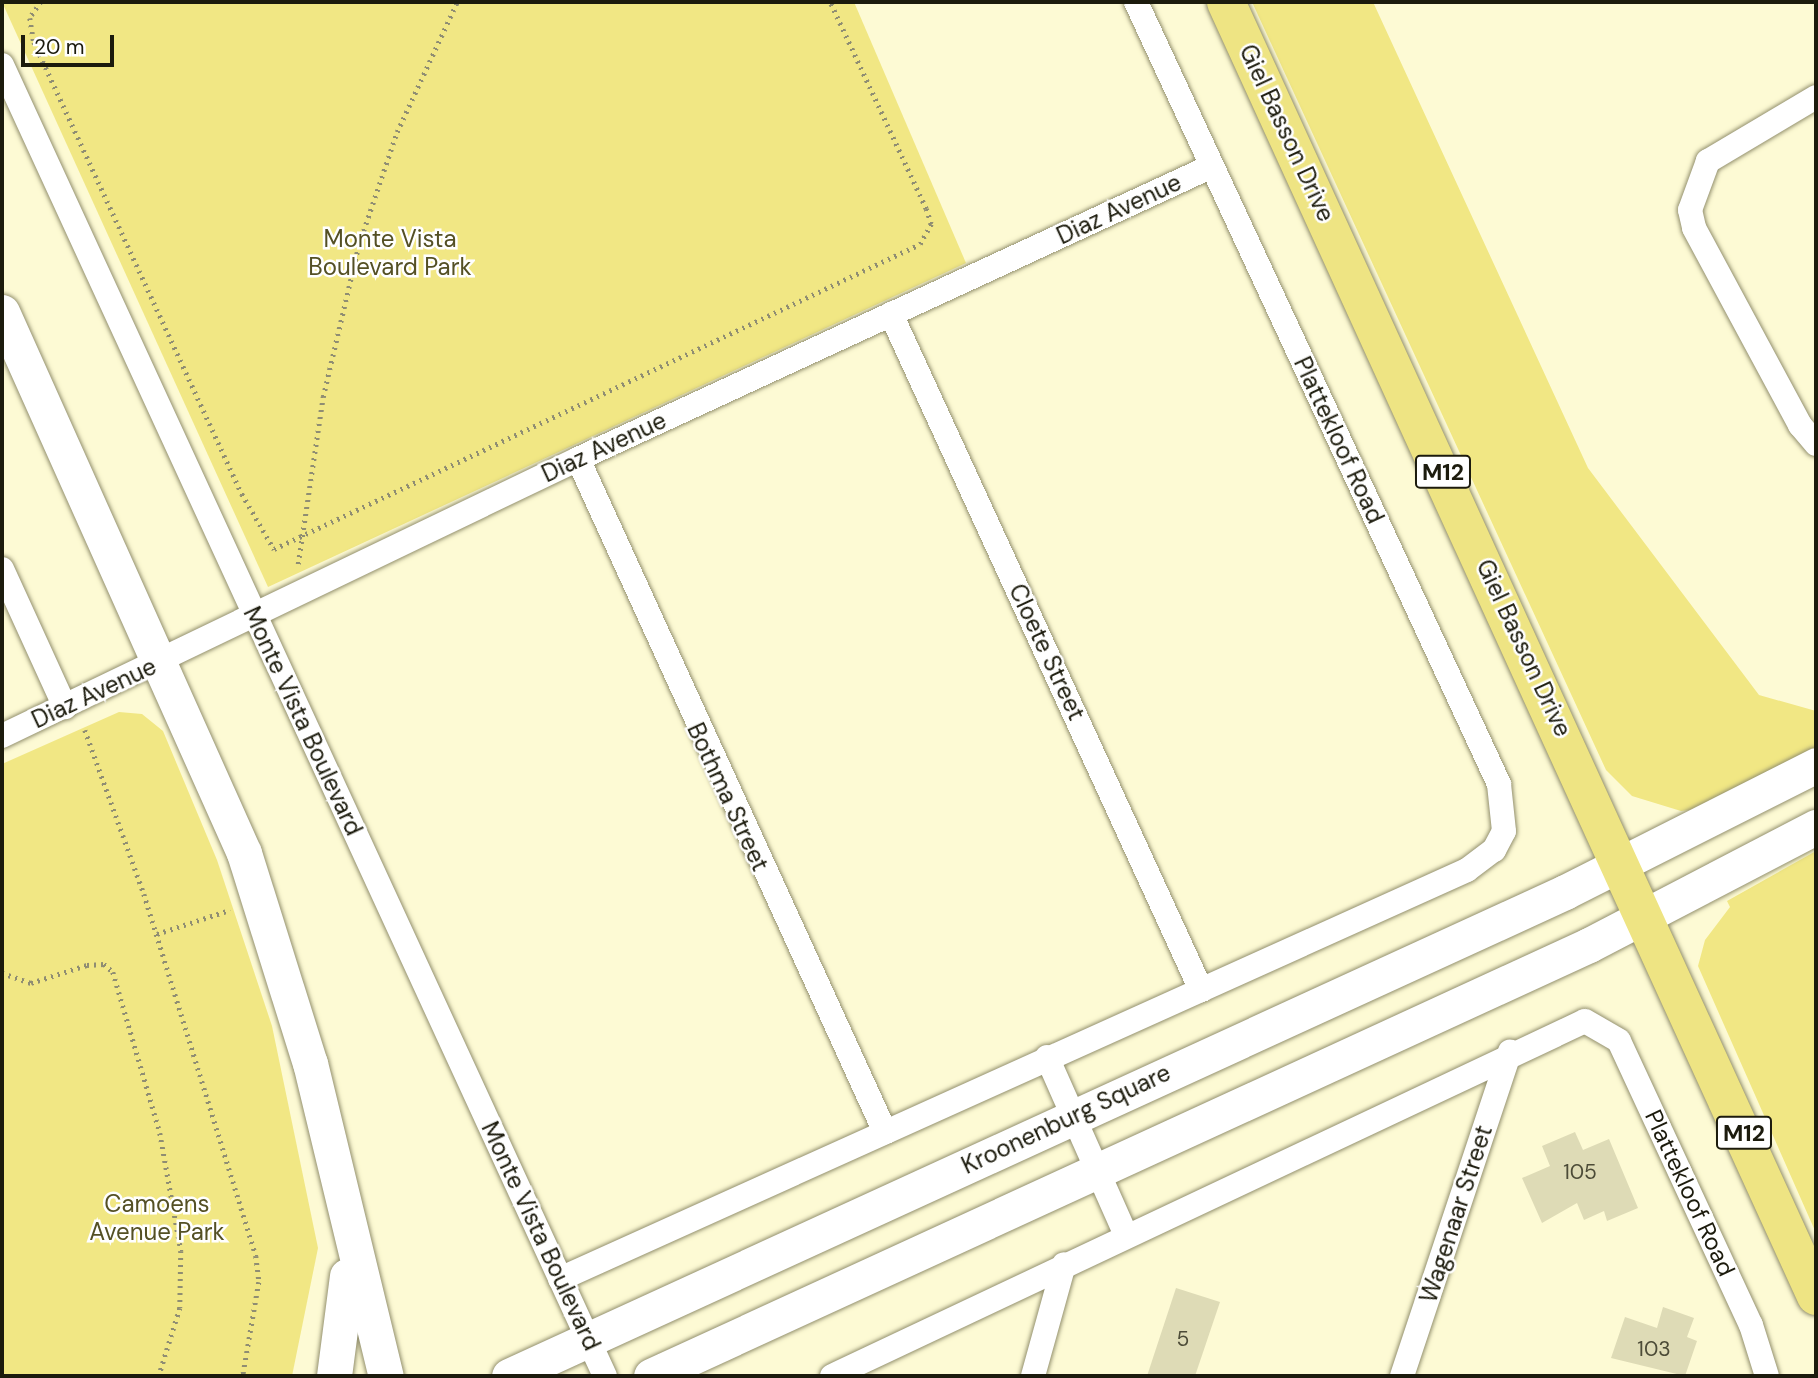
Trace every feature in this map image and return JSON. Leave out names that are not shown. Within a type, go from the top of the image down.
[{"type":"main road","name":"Giel Basson Drive","points":[[1226,2],[1624,864],[1816,1296]]},
{"type":"street","name":"Plattekloof Road","points":[[1136,2],[1499,784],[1504,831],[1493,850],[1466,870],[1201,990]]},
{"type":"street","name":"Monte Vista Boulevard","points":[[2,65],[605,1376]]},
{"type":"street","points":[[1816,97],[1708,161],[1690,210],[1787,402],[1816,444]]},
{"type":"street","name":"Diaz Avenue","points":[[2,736],[578,458],[1212,166]]},
{"type":"street","points":[[2,312],[162,661],[279,953],[343,1217],[386,1376]]},
{"type":"street","name":"Cloete Street","points":[[891,314],[1201,990]]},
{"type":"street","name":"Bothma Street","points":[[578,458],[885,1132]]},
{"type":"street","points":[[2,569],[65,707]]},
{"type":"street","name":"Kroonenburg Square","points":[[509,1376],[1073,1114],[1624,864],[1816,765]]},
{"type":"street","points":[[651,1376],[1101,1173],[1648,917],[1816,827]]},
{"type":"street","points":[[560,1279],[1047,1057],[1201,990]]},
{"type":"street","name":"Plattekloof Road","points":[[1510,1052],[1575,1023],[1595,1021],[1619,1041],[1751,1325],[1767,1376]]},
{"type":"street","points":[[832,1376],[1125,1233],[1510,1052]]},
{"type":"street","name":"Wagenaar Street","points":[[1402,1376],[1510,1052]]},
{"type":"street","points":[[1047,1057],[1101,1173],[1125,1233]]},
{"type":"street","points":[[334,1376],[346,1308],[343,1217]]},
{"type":"street","points":[[1033,1376],[1064,1264]]},
{"type":"path","points":[[41,2],[30,18],[34,42],[257,525],[274,549],[929,235],[926,209],[830,2]]},
{"type":"path","points":[[298,569],[326,386],[359,244],[397,132],[457,2]]},
{"type":"path","points":[[85,730],[157,934],[256,1256],[259,1282],[243,1376]]},
{"type":"path","points":[[157,934],[234,908]]},
{"type":"path","points":[[2,973],[31,983],[87,965],[104,964],[113,972],[160,1133],[181,1251],[180,1308],[159,1376]]},
{"type":"green space","name":"Monte Vista Boulevard Park","points":[[2,2],[854,2],[966,263],[268,587]]},
{"type":"green space","points":[[1252,2],[1373,2],[1588,468],[1759,695],[1816,711],[1816,751],[1698,809],[1681,811],[1632,796],[1606,770]]},
{"type":"green space","name":"Camoens Avenue Park","points":[[119,712],[142,714],[163,731],[217,860],[272,1026],[318,1248],[292,1376],[2,1376],[2,764]]},
{"type":"green space","points":[[1816,851],[1816,1233],[1698,966],[1705,940],[1730,907],[1727,901]]},
{"type":"building","points":[[1575,1132],[1583,1150],[1609,1139],[1638,1208],[1607,1221],[1604,1211],[1584,1220],[1577,1203],[1542,1223],[1522,1178],[1550,1166],[1542,1146]]},
{"type":"building","points":[[1176,1288],[1220,1302],[1195,1376],[1147,1376]]},
{"type":"building","points":[[1663,1307],[1694,1318],[1687,1337],[1697,1341],[1685,1376],[1611,1358],[1625,1317],[1657,1328]]}]
